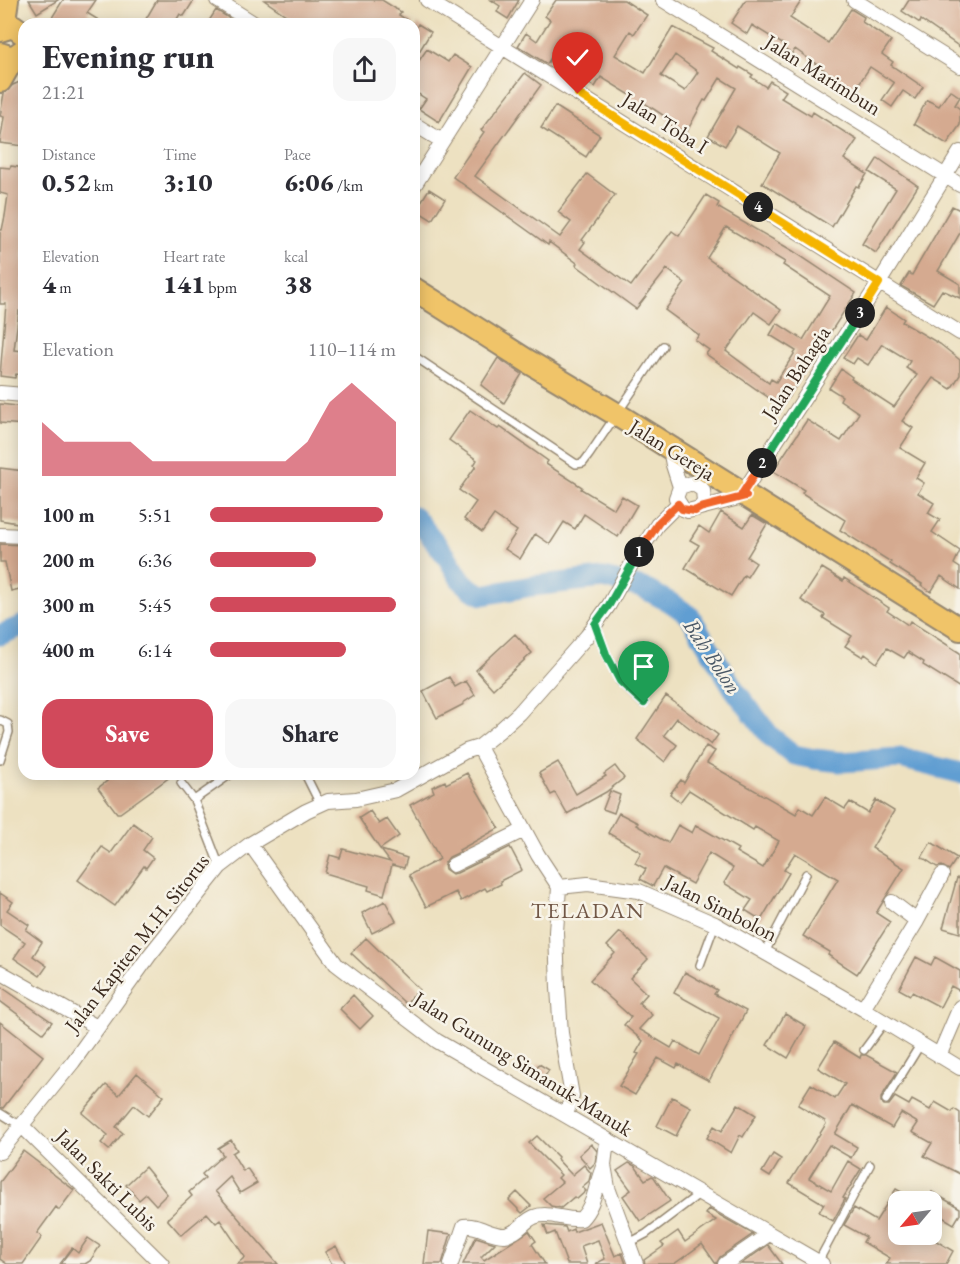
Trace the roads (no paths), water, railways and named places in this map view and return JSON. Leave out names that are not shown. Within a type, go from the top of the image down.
[{"type":"main road","points":[[0,81],[13,46],[8,0]]},
{"type":"main road","name":"Jalan Gereja","points":[[420,293],[670,449],[701,477],[744,495],[960,629]]},
{"type":"street","points":[[217,0],[246,18]]},
{"type":"street","name":"Jalan Toba I","points":[[427,0],[960,333]]},
{"type":"street","points":[[420,176],[532,0]]},
{"type":"street","name":"Jalan Marimbun","points":[[663,0],[960,185]]},
{"type":"street","points":[[854,0],[960,66]]},
{"type":"street","points":[[420,128],[442,141]]},
{"type":"street","name":"Jalan Bahagia","points":[[744,495],[960,152]]},
{"type":"street","points":[[0,393],[18,394]]},
{"type":"street","points":[[670,449],[680,487]]},
{"type":"street","points":[[700,508],[705,496],[701,477],[680,487],[676,498],[678,504],[688,511],[695,511],[744,495]]},
{"type":"street","name":"Jalan Kapiten M.H. Sitorus","points":[[420,777],[466,751],[479,747],[519,713],[595,624],[657,525],[678,504]]},
{"type":"street","points":[[0,536],[18,536]]},
{"type":"street","points":[[479,747],[537,855],[559,887],[556,932],[558,988],[561,1033],[572,1096],[566,1115]]},
{"type":"street","name":"Jalan Kapiten M.H. Sitorus","points":[[0,1152],[73,1062],[181,915],[220,867],[249,844],[320,804],[396,790],[414,780]]},
{"type":"street","points":[[453,865],[524,830]]},
{"type":"street","name":"Jalan Gunung Simanuk-Manuk","points":[[249,844],[336,964],[437,1041],[820,1263]]},
{"type":"street","points":[[863,1009],[917,921],[942,875]]},
{"type":"street","name":"Jalan Simbolon","points":[[559,887],[588,885],[639,891],[716,924],[960,1068]]},
{"type":"street","points":[[892,902],[917,921]]},
{"type":"street","points":[[0,972],[98,1027]]},
{"type":"street","points":[[939,1056],[960,1007]]},
{"type":"street","name":"Jalan Sakti Lubis","points":[[21,1126],[162,1264]]},
{"type":"street","points":[[451,1264],[464,1226],[472,1225],[504,1235],[511,1233],[532,1218],[549,1215],[574,1220],[581,1219],[588,1211],[594,1197],[604,1165],[607,1141]]},
{"type":"street","points":[[604,1165],[608,1188],[636,1264]]},
{"type":"street","points":[[725,1264],[769,1234]]},
{"type":"lane","points":[[420,360],[576,464],[583,463],[663,346]]},
{"type":"lane","points":[[595,624],[606,654],[620,681],[644,703]]},
{"type":"lane","points":[[0,720],[8,724],[9,732],[0,760]]},
{"type":"lane","points":[[194,800],[222,780]]},
{"type":"lane","points":[[308,780],[320,804]]},
{"type":"lane","points":[[181,783],[194,800],[220,867]]},
{"type":"lane","points":[[765,952],[806,874]]},
{"type":"lane","points":[[700,965],[716,924]]},
{"type":"lane","points":[[864,1050],[884,1023]]},
{"type":"lane","points":[[886,1100],[920,1045]]},
{"type":"lane","points":[[0,1113],[21,1126]]},
{"type":"lane","points":[[820,1263],[870,1165]]},
{"type":"lane","points":[[629,1243],[646,1234],[699,1194]]},
{"type":"waterway","name":"Bah Bolon","points":[[420,523],[447,557],[460,579],[471,589],[483,595],[532,586],[603,578],[643,588],[673,604],[690,616],[734,689],[770,736],[794,755],[841,762],[900,758],[960,773]]},
{"type":"waterway","name":"Bah Bolon","points":[[0,635],[18,628]]},
{"type":"district","name":"TELADAN","points":[[588,910]]}]
